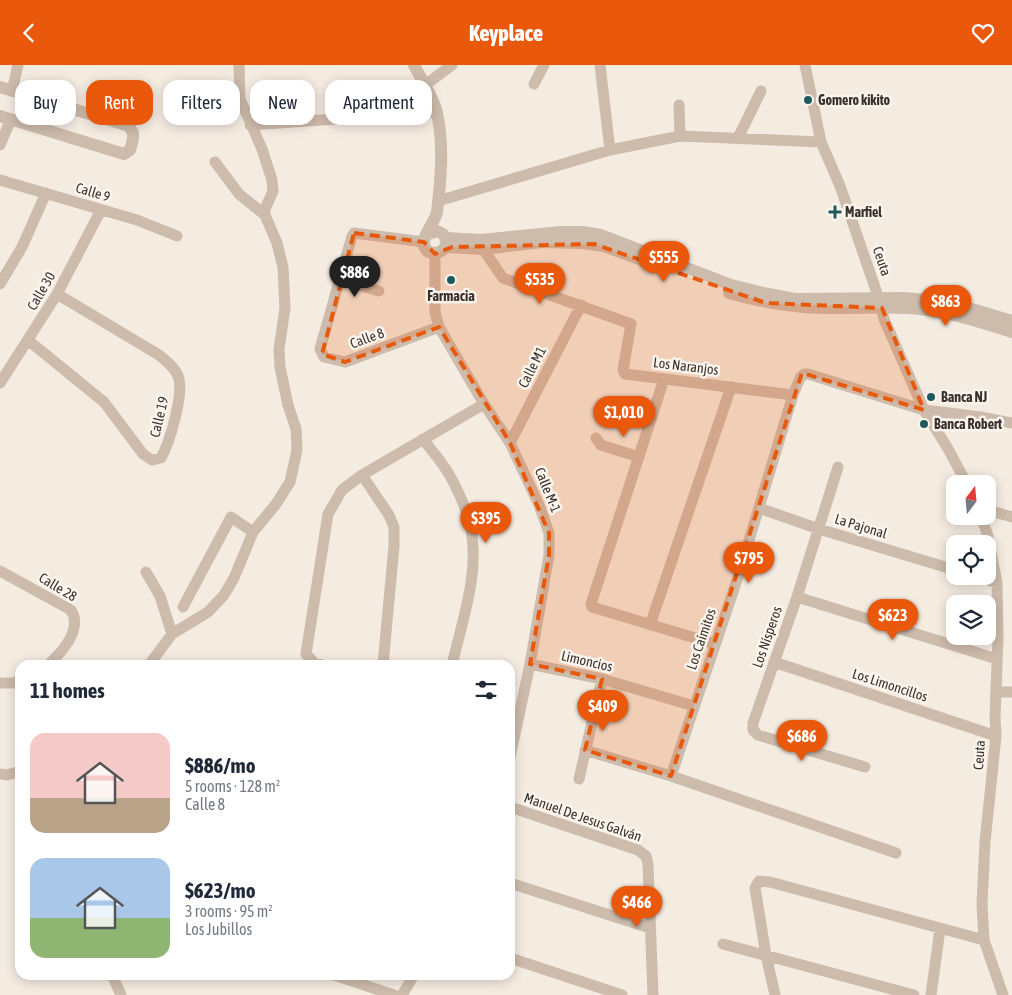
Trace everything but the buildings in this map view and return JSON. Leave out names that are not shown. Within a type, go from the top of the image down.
[{"type":"street","points":[[0,145],[5,117],[124,153],[130,150],[134,137],[134,132],[126,125],[6,89],[18,65]]},
{"type":"street","points":[[153,660],[172,634],[208,612],[224,595],[234,578],[253,532],[276,504],[290,482],[297,450],[296,429],[288,405],[280,367],[280,349],[285,308],[283,267],[277,243],[265,215],[265,209],[273,191],[272,180],[262,149],[240,99],[239,65]]},
{"type":"street","points":[[414,65],[422,80]]},
{"type":"street","points":[[432,80],[452,65]]},
{"type":"street","points":[[534,84],[544,65]]},
{"type":"street","points":[[600,65],[610,150]]},
{"type":"street","name":"Ceuta","points":[[805,65],[821,142],[840,186],[881,303],[884,319],[924,410],[962,475]]},
{"type":"street","points":[[738,137],[761,91]]},
{"type":"street","points":[[432,100],[437,111],[442,163],[436,215],[426,238],[427,250],[443,243],[561,232],[582,232],[601,235],[731,285],[763,293],[795,299],[881,303],[958,315],[1012,332]]},
{"type":"street","points":[[679,105],[680,136]]},
{"type":"street","points":[[315,120],[437,111]]},
{"type":"street","points":[[438,201],[610,150],[680,136],[821,142]]},
{"type":"street","points":[[215,162],[239,194],[265,215]]},
{"type":"street","name":"Calle 9","points":[[0,180],[137,220],[177,236]]},
{"type":"street","points":[[0,284],[22,247],[46,193]]},
{"type":"street","name":"Calle 30","points":[[0,383],[29,341],[57,294],[101,209]]},
{"type":"street","name":"Calle M-1","points":[[436,215],[443,243],[435,312],[439,327],[484,404],[510,443],[539,505],[549,533],[549,555],[530,664],[515,734]]},
{"type":"street","points":[[426,238],[437,231],[443,243]]},
{"type":"street","name":"Calle 8","points":[[426,238],[354,233],[320,349],[324,357],[344,362],[439,327]]},
{"type":"street","points":[[443,243],[483,249],[543,242],[594,244],[728,293],[766,303],[805,307],[920,299],[955,304],[1012,321]]},
{"type":"street","points":[[483,249],[503,278],[580,305]]},
{"type":"street","points":[[340,280],[379,291]]},
{"type":"street","name":"Calle 19","points":[[29,341],[104,402],[143,454],[152,459],[161,458],[168,445],[180,397],[179,377],[169,363],[159,355],[57,294]]},
{"type":"street","name":"Los Naranjos","points":[[580,305],[631,324],[623,372],[794,395]]},
{"type":"street","name":"Calle M1","points":[[510,443],[580,305]]},
{"type":"street","name":"Los Caimitos","points":[[670,775],[715,644],[800,378],[804,374],[808,374],[924,410]]},
{"type":"street","points":[[664,379],[591,604],[594,609],[715,644]]},
{"type":"street","points":[[650,625],[731,387]]},
{"type":"street","points":[[311,660],[306,655],[328,514],[342,490],[362,475],[484,404]]},
{"type":"street","points":[[924,410],[1012,423]]},
{"type":"street","points":[[596,438],[601,445],[639,457]]},
{"type":"street","points":[[423,439],[449,475],[463,504],[472,537],[470,583],[453,660]]},
{"type":"street","name":"Los Nísperos","points":[[838,467],[797,597],[753,723],[753,730],[758,735],[865,767]]},
{"type":"street","points":[[362,475],[389,515],[394,527],[394,546],[383,660]]},
{"type":"street","name":"La Pajonal","points":[[759,508],[819,529],[946,567]]},
{"type":"street","points":[[996,512],[1012,517]]},
{"type":"street","points":[[183,607],[231,517],[253,532]]},
{"type":"street","name":"Ceuta","points":[[984,525],[997,583],[997,659],[996,736],[985,842],[982,904],[984,940],[1002,995]]},
{"type":"street","name":"Calle 28","points":[[0,571],[70,610],[75,616],[76,623],[71,636],[54,660]]},
{"type":"street","points":[[146,572],[160,596],[172,634]]},
{"type":"street","points":[[797,597],[997,659]]},
{"type":"street","name":"Los Limoncillos","points":[[774,662],[996,736]]},
{"type":"street","name":"Limoncios","points":[[530,664],[602,679],[694,706]]},
{"type":"street","points":[[579,779],[602,679]]},
{"type":"street","points":[[0,683],[15,682]]},
{"type":"street","points":[[996,691],[1012,692]]},
{"type":"street","points":[[585,750],[670,775],[896,853]]},
{"type":"street","points":[[0,774],[8,775],[15,773]]},
{"type":"street","name":"Manuel De Jesus Galván","points":[[515,809],[638,850],[646,856],[648,863],[650,928]]},
{"type":"street","points":[[775,995],[755,888],[759,881],[770,882],[984,940]]},
{"type":"street","points":[[515,885],[650,928],[653,995]]},
{"type":"street","points":[[931,995],[940,929]]},
{"type":"street","points":[[723,944],[914,995]]},
{"type":"street","points":[[515,960],[622,995]]},
{"type":"street","points":[[114,980],[121,995]]},
{"type":"street","points":[[349,980],[394,995]]},
{"type":"street","points":[[402,995],[411,980]]},
{"type":"highlighted area","points":[[354,233],[424,242],[435,254],[452,247],[594,244],[766,303],[882,308],[924,410],[802,373],[671,776],[585,750],[602,679],[530,664],[549,555],[549,533],[510,443],[439,327],[345,362],[322,354]]},
{"type":"place","name":"Gomero kikito","points":[[808,100]]},
{"type":"place","name":"Marfiel","points":[[835,212]]},
{"type":"place","name":"Farmacia","points":[[451,280]]},
{"type":"place","name":"Banca NJ","points":[[931,397]]},
{"type":"place","name":"Banca Robert","points":[[924,424]]}]
